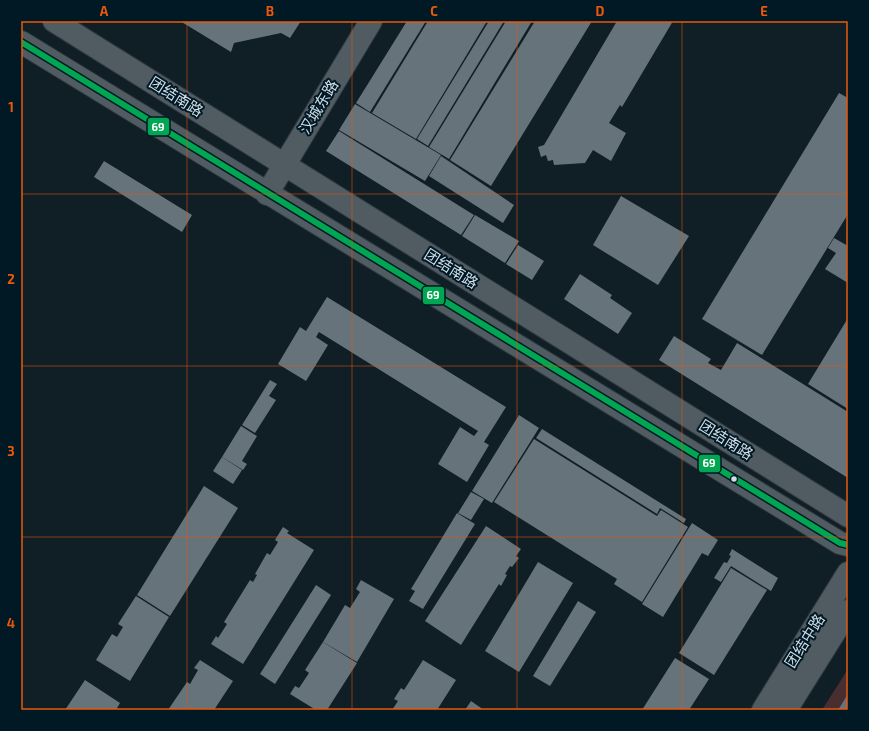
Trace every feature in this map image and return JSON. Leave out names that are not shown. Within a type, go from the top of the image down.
[{"type":"street","name":"团结南路","points":[[54,21],[848,516]]},
{"type":"street","name":"汉城东路","points":[[266,194],[371,21]]},
{"type":"street","name":"团结南路","points":[[21,42],[266,194],[840,543],[848,545]]},
{"type":"street","name":"团结中路","points":[[763,710],[848,573]]},
{"type":"street","name":"团结中路","points":[[786,710],[848,611]]},
{"type":"shaded area","points":[[848,669],[848,710],[822,710]]},
{"type":"building","points":[[180,21],[301,21],[290,38],[281,33],[234,43],[231,52]]},
{"type":"building","points":[[407,21],[426,21],[370,112],[356,103]]},
{"type":"building","points":[[428,21],[487,21],[416,139],[372,113]]},
{"type":"building","points":[[489,21],[504,21],[428,146],[417,139]]},
{"type":"building","points":[[506,21],[532,21],[449,159],[429,147]]},
{"type":"building","points":[[535,21],[592,21],[491,186],[450,160]]},
{"type":"building","points":[[617,21],[673,21],[622,107],[620,105],[609,123],[626,133],[611,161],[593,150],[585,163],[554,165],[553,160],[548,161],[546,155],[541,157],[538,147],[544,145]]},
{"type":"building","points":[[839,93],[848,98],[848,214],[762,355],[702,319]]},
{"type":"building","points":[[355,104],[441,155],[425,181],[339,130]]},
{"type":"building","points":[[339,131],[474,215],[461,235],[326,151]]},
{"type":"building","points":[[441,156],[514,205],[503,223],[429,176]]},
{"type":"building","points":[[104,161],[192,215],[182,232],[94,177]]},
{"type":"building","points":[[621,196],[689,236],[658,285],[593,245]]},
{"type":"building","points":[[475,215],[519,241],[505,263],[462,236]]},
{"type":"building","points":[[834,238],[848,246],[848,283],[825,269],[836,253],[828,248]]},
{"type":"building","points":[[518,245],[544,261],[532,280],[506,264]]},
{"type":"building","points":[[580,274],[612,295],[610,298],[632,313],[618,334],[564,299]]},
{"type":"building","points":[[327,297],[506,407],[484,442],[489,445],[467,482],[438,464],[460,427],[474,436],[478,431],[319,332],[316,337],[328,345],[306,381],[278,364],[300,327],[306,331]]},
{"type":"building","points":[[848,318],[848,409],[808,384]]},
{"type":"building","points":[[674,336],[711,359],[708,363],[721,370],[737,343],[848,412],[848,478],[659,360]]},
{"type":"building","points":[[270,380],[277,384],[269,396],[276,400],[255,433],[242,425]]},
{"type":"building","points":[[519,415],[539,428],[492,503],[472,491]]},
{"type":"building","points":[[241,426],[257,436],[242,461],[247,464],[243,470],[222,457]]},
{"type":"building","points":[[542,429],[686,519],[684,523],[660,508],[657,514],[536,438]]},
{"type":"building","points":[[534,439],[657,516],[661,510],[688,527],[642,602],[614,584],[617,579],[494,502]]},
{"type":"building","points":[[222,457],[242,470],[233,484],[213,471]]},
{"type":"building","points":[[204,486],[238,508],[170,616],[137,595]]},
{"type":"building","points":[[471,492],[484,499],[471,520],[458,513]]},
{"type":"building","points":[[457,513],[475,524],[423,609],[409,601],[415,591],[411,589]]},
{"type":"building","points":[[692,523],[718,540],[708,556],[702,553],[663,617],[642,604]]},
{"type":"building","points":[[486,526],[521,549],[516,556],[519,558],[512,567],[510,566],[505,574],[507,575],[501,586],[499,584],[461,645],[425,621]]},
{"type":"building","points":[[283,527],[289,531],[287,533],[314,550],[243,664],[211,644],[216,636],[218,638],[227,624],[224,622],[250,580],[253,582],[257,575],[255,574],[267,553],[270,555],[278,542],[275,540]]},
{"type":"building","points":[[732,549],[778,578],[771,591],[731,566],[721,582],[714,578],[724,562],[727,563],[731,556],[729,555]]},
{"type":"building","points":[[538,562],[573,583],[519,672],[485,651]]},
{"type":"building","points":[[731,568],[767,590],[714,675],[679,653]]},
{"type":"building","points":[[361,580],[394,599],[357,662],[323,642],[345,605],[350,608],[360,592],[356,589]]},
{"type":"building","points":[[316,585],[331,595],[275,684],[260,674]]},
{"type":"building","points":[[136,596],[169,617],[130,681],[96,660],[112,634],[117,637],[123,627],[118,624]]},
{"type":"building","points":[[578,601],[596,612],[550,686],[533,676]]},
{"type":"building","points":[[323,642],[357,663],[327,710],[316,710],[290,694],[295,686],[299,688],[309,673],[305,670]]},
{"type":"building","points":[[675,658],[709,679],[689,710],[642,710]]},
{"type":"building","points":[[200,660],[233,681],[214,710],[168,710],[187,682],[190,684],[198,670],[194,668]]},
{"type":"building","points":[[423,660],[456,680],[437,710],[392,710],[398,701],[394,699],[401,688],[404,690]]},
{"type":"building","points":[[85,680],[120,703],[116,710],[65,710]]},
{"type":"building","points":[[848,694],[848,710],[838,710]]},
{"type":"building","points":[[471,701],[484,710],[465,710]]},
{"type":"transit line","name":"69","points":[[21,42],[327,231],[840,543],[848,545]]}]
